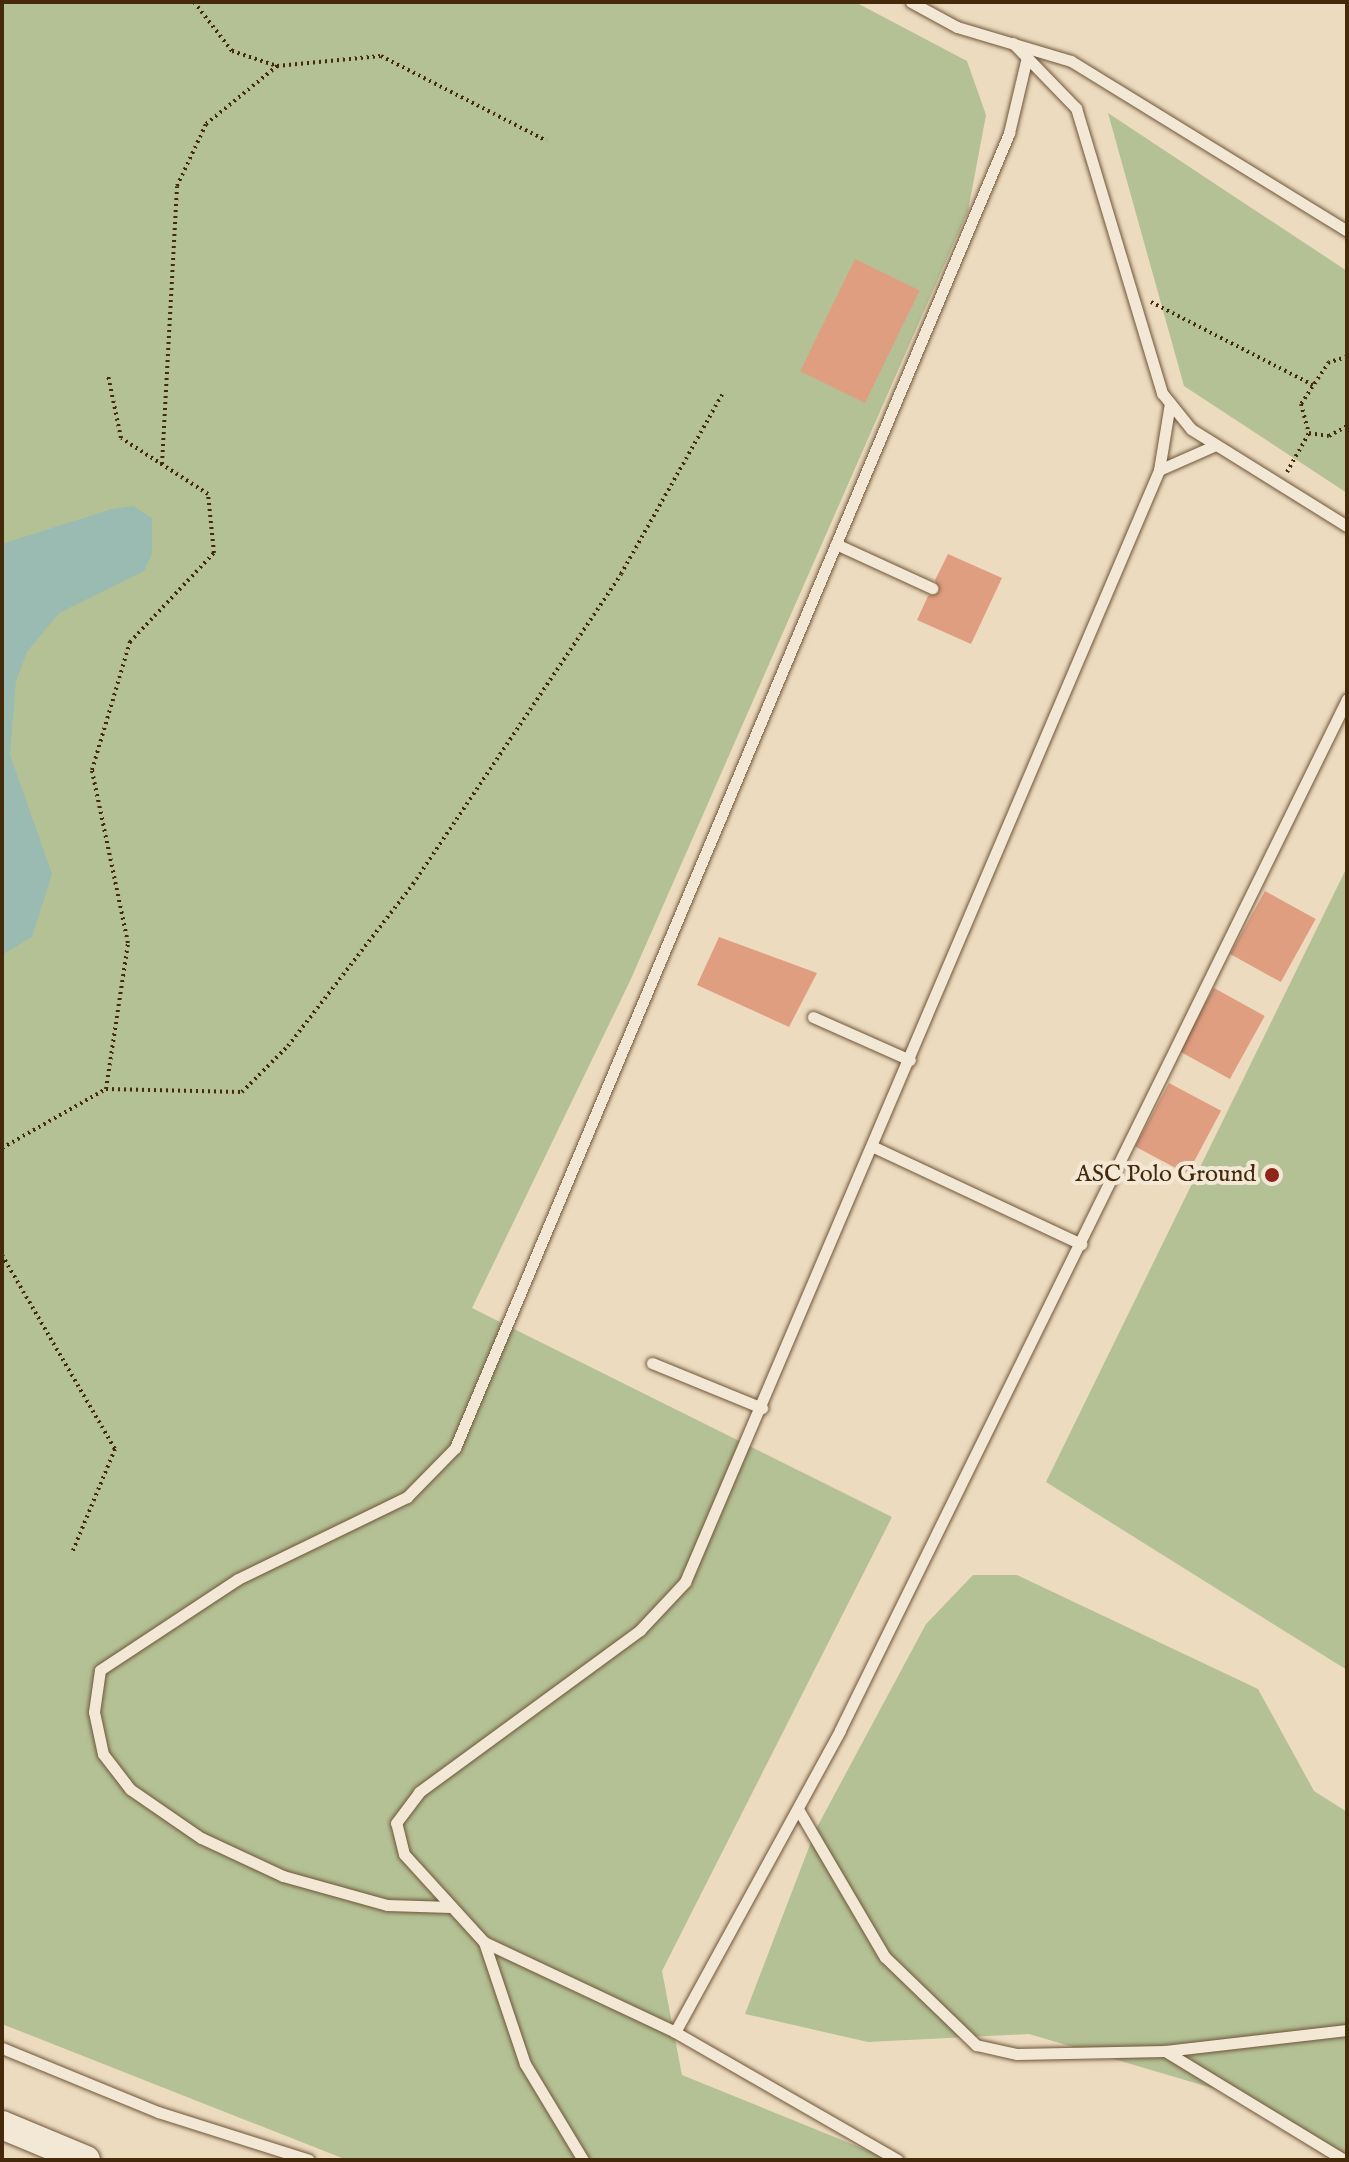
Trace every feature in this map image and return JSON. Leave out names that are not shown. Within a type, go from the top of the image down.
[{"type":"street","points":[[2,2125],[86,2160]]},
{"type":"lane","points":[[911,2],[929,6],[1013,43],[1071,61],[1347,231]]},
{"type":"lane","points":[[1013,43],[1076,108],[1131,292],[1170,403],[1216,445],[1347,526]]},
{"type":"lane","points":[[451,1907],[387,1905],[283,1876],[201,1838],[130,1789],[103,1754],[94,1712],[100,1670],[238,1579],[407,1497],[455,1448],[1009,133],[1027,57]]},
{"type":"lane","points":[[898,2160],[675,2032],[484,1942],[404,1854],[396,1823],[405,1807],[671,1601],[708,1541],[1159,470],[1170,403]]},
{"type":"lane","points":[[1159,470],[1216,445]]},
{"type":"lane","points":[[836,544],[932,588]]},
{"type":"lane","points":[[675,2032],[798,1809],[1081,1244],[1347,699]]},
{"type":"lane","points":[[813,1017],[910,1060]]},
{"type":"lane","points":[[874,1147],[1081,1244]]},
{"type":"lane","points":[[652,1363],[762,1408]]},
{"type":"lane","points":[[798,1809],[885,1957],[976,2045],[1017,2054],[1165,2051],[1347,2030]]},
{"type":"lane","points":[[484,1942],[525,2064],[583,2160]]},
{"type":"lane","points":[[2,2048],[158,2112],[309,2160]]},
{"type":"lane","points":[[1165,2051],[1344,2160]]},
{"type":"path","points":[[194,2],[232,51],[277,66],[381,56],[547,141]]},
{"type":"path","points":[[162,465],[177,186],[206,124],[277,66]]},
{"type":"path","points":[[1131,292],[1313,385]]},
{"type":"path","points":[[1280,484],[1309,433],[1301,404],[1329,362],[1347,357]]},
{"type":"path","points":[[106,1089],[128,943],[92,770],[130,642],[214,553],[208,494],[121,438],[108,375]]},
{"type":"path","points":[[2,1148],[106,1089],[242,1092],[288,1046],[413,884],[621,574],[722,395]]},
{"type":"path","points":[[1309,433],[1329,436],[1347,426]]},
{"type":"path","points":[[2,1255],[115,1449],[72,1553]]},
{"type":"green space","points":[[2,2],[855,2],[967,61],[986,115],[968,211],[630,981],[472,1308],[892,1517],[662,1971],[682,2075],[891,2160],[347,2160],[2,2024]]},
{"type":"green space","points":[[1108,113],[1347,271],[1347,493],[1184,386]]},
{"type":"green space","name":"ASC Polo Ground","points":[[1347,867],[1347,1670],[1046,1482]]},
{"type":"green space","points":[[973,1575],[1017,1575],[1258,1689],[1314,1791],[1347,1812],[1347,2156],[1229,2093],[1029,2034],[868,2042],[745,2014],[816,1829],[926,1624]]},
{"type":"water","points":[[133,506],[152,518],[152,554],[144,571],[59,613],[27,652],[16,681],[10,755],[52,874],[32,937],[2,955],[2,544],[112,509]]},
{"type":"building","points":[[855,259],[920,291],[865,403],[800,371]]},
{"type":"building","points":[[948,554],[1002,578],[971,644],[917,620],[928,596],[939,592],[935,580]]},
{"type":"building","points":[[1265,891],[1316,919],[1281,982],[1230,954]]},
{"type":"building","points":[[719,937],[817,973],[789,1027],[697,985]]},
{"type":"building","points":[[1214,988],[1265,1016],[1230,1079],[1179,1051]]},
{"type":"building","points":[[1169,1083],[1221,1111],[1187,1174],[1135,1147]]},
{"type":"place","name":"ASC Polo Ground","points":[[1272,1175]]}]
